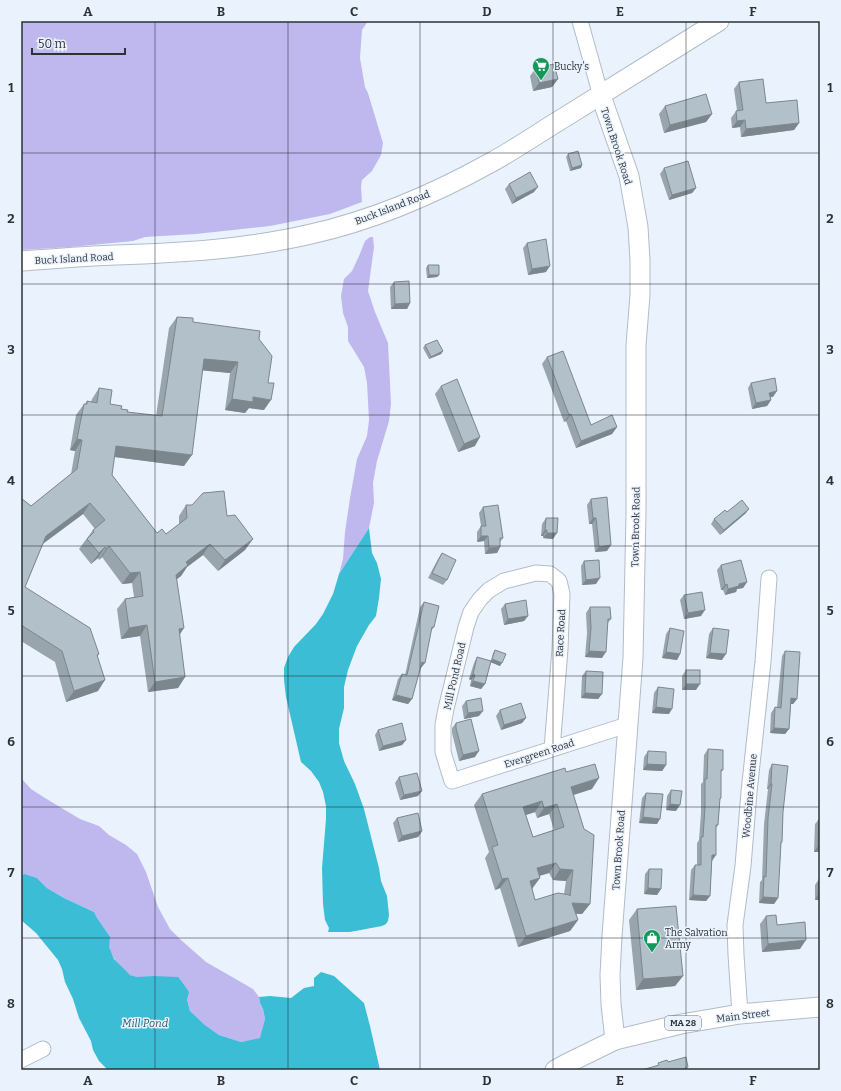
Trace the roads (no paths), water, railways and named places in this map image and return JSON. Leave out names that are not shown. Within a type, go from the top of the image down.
[{"type":"main road","name":"Buck Island Road","points":[[21,261],[222,249],[254,245],[312,234],[385,212],[452,183],[490,163],[601,96],[719,21]]},
{"type":"main road","name":"Town Brook Road","points":[[601,96],[628,176],[638,228],[640,260],[640,295],[636,345],[636,513],[633,651],[610,975],[611,1004],[615,1040]]},
{"type":"main road","name":"Main Street","points":[[555,1070],[615,1040],[681,1024],[740,1014],[820,1007]]},
{"type":"street","name":"Town Brook Road","points":[[580,21],[601,96]]},
{"type":"street","name":"Race Road","points":[[500,583],[536,573],[550,574],[559,581],[562,594],[560,648],[552,749]]},
{"type":"street","name":"Woodbine Avenue","points":[[740,1014],[735,925],[763,662],[769,578]]},
{"type":"street","name":"Mill Pond Road","points":[[452,781],[443,752],[443,725],[466,627],[471,612],[480,599],[489,590],[500,583]]},
{"type":"street","name":"Evergreen Road","points":[[452,781],[627,725]]},
{"type":"street","points":[[21,1060],[43,1049]]},
{"type":"water","points":[[369,528],[372,553],[377,563],[381,579],[379,598],[376,616],[357,646],[348,670],[344,687],[344,708],[339,729],[339,743],[344,761],[355,784],[364,809],[381,881],[387,896],[389,915],[388,921],[382,926],[350,932],[328,932],[329,928],[325,920],[323,904],[322,868],[326,806],[319,782],[311,771],[301,762],[286,697],[284,668],[294,647],[316,624],[323,614],[333,594],[339,574]]},
{"type":"water","name":"Mill Pond","points":[[25,874],[37,878],[47,888],[94,912],[110,937],[109,947],[114,959],[130,975],[137,977],[178,977],[189,992],[187,999],[190,1011],[205,1025],[219,1035],[241,1042],[260,1038],[265,1019],[259,997],[270,996],[291,998],[304,988],[314,986],[314,978],[321,972],[334,976],[364,1003],[380,1070],[108,1070],[99,1061],[93,1050],[91,1041],[79,1018],[73,999],[65,982],[58,960],[36,933],[21,920],[21,875]]},
{"type":"place","name":"Bucky's","points":[[541,81]]},
{"type":"place","name":"The Salvation Army","points":[[652,953]]}]
